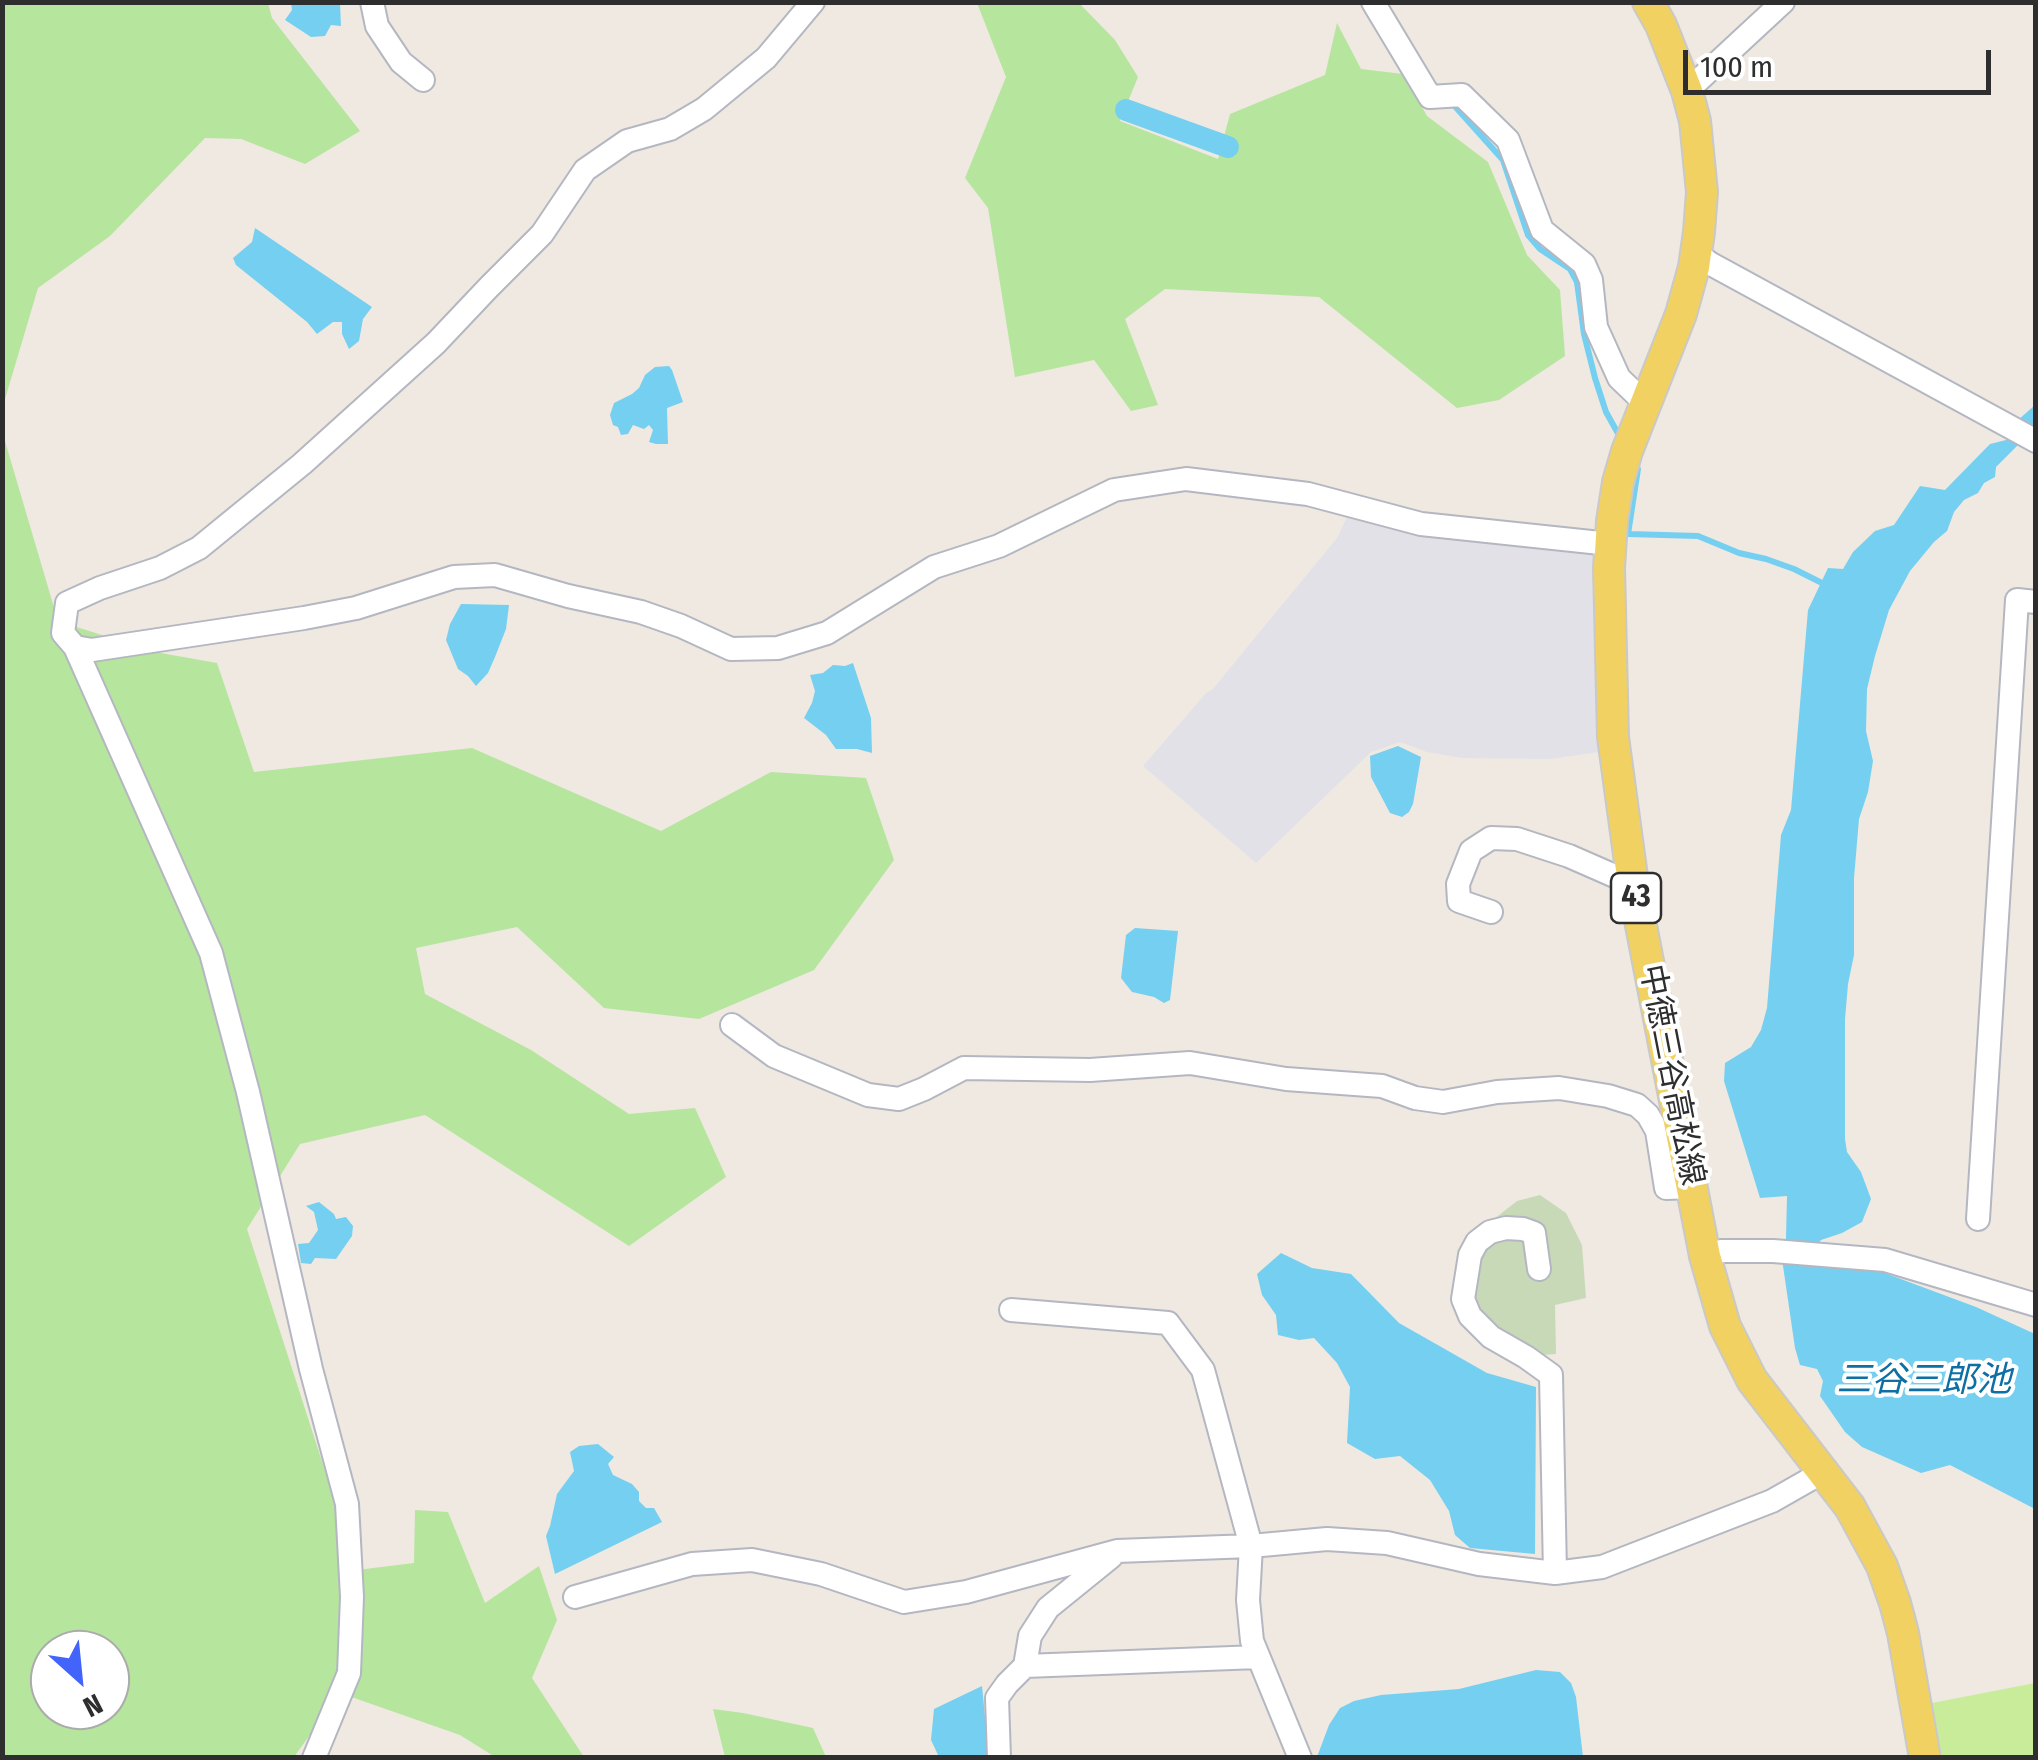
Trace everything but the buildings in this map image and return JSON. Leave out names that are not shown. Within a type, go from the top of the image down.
[{"type":"main road","name":"中徳三谷高松線","points":[[1648,2],[1662,25],[1687,91],[1695,121],[1702,192],[1696,254],[1682,314],[1618,482],[1610,544],[1613,737],[1633,884],[1706,1256],[1725,1326],[1752,1380],[1850,1507],[1882,1566],[1896,1603],[1925,1758]]},
{"type":"street","points":[[372,2],[377,26],[401,62],[423,80]]},
{"type":"street","points":[[314,1758],[349,1673],[352,1597],[346,1504],[212,953],[75,647],[63,633],[68,603],[160,568],[199,548],[302,464],[436,343],[542,234],[585,170],[628,141],[670,129],[704,109],[766,58],[814,2]]},
{"type":"street","points":[[1373,2],[1430,97],[1462,95],[1508,140],[1542,230],[1584,264],[1592,280],[1596,327],[1619,378],[1645,403]]},
{"type":"street","points":[[1687,91],[1783,2]]},
{"type":"street","points":[[1696,254],[2034,440]]},
{"type":"street","points":[[75,647],[92,650],[304,618],[356,608],[454,577],[494,575],[641,612],[731,649],[778,648],[827,633],[934,567],[999,546],[1114,490],[1186,478],[1308,494],[1421,524],[1610,544]]},
{"type":"street","points":[[1978,1219],[2016,600],[2036,602]]},
{"type":"street","points":[[1491,912],[1459,901],[1458,884],[1471,851],[1491,838],[1534,844],[1633,884]]},
{"type":"street","points":[[732,1024],[774,1056],[868,1095],[899,1099],[964,1068],[1090,1070],[1190,1063],[1286,1079],[1382,1086],[1414,1098],[1442,1102],[1497,1092],[1559,1088],[1608,1096],[1637,1106],[1648,1115],[1656,1131],[1666,1188],[1693,1186]]},
{"type":"street","points":[[1539,1269],[1534,1234],[1506,1228],[1490,1232],[1476,1242],[1470,1255],[1463,1299],[1470,1316],[1491,1337],[1551,1375],[1555,1574]]},
{"type":"street","points":[[1706,1256],[1772,1251],[1885,1260],[2036,1305]]},
{"type":"street","points":[[1010,1310],[1168,1323],[1203,1370],[1251,1546],[1248,1600],[1252,1641],[1300,1758]]},
{"type":"street","points":[[575,1598],[692,1564],[752,1560],[821,1574],[904,1602],[966,1592],[1118,1551],[1327,1539],[1387,1543],[1479,1564],[1555,1574],[1602,1566],[1638,1553],[1772,1501],[1823,1472]]},
{"type":"street","points":[[999,1758],[997,1698],[1025,1666],[1030,1636],[1048,1608],[1118,1551]]},
{"type":"street","points":[[1025,1666],[1258,1657]]},
{"type":"shaded area","points":[[1347,517],[1439,537],[1584,547],[1600,557],[1600,752],[1550,759],[1462,758],[1400,742],[1371,752],[1256,863],[1143,766],[1212,690],[1337,538]]},
{"type":"green space","points":[[3,2],[268,3],[272,18],[360,131],[305,164],[241,139],[205,138],[110,236],[38,288],[3,406]]},
{"type":"green space","points":[[977,3],[1079,3],[1115,40],[1138,77],[1120,121],[1218,159],[1230,114],[1325,75],[1337,23],[1361,69],[1403,74],[1427,116],[1488,162],[1527,255],[1560,290],[1565,356],[1499,400],[1457,408],[1319,297],[1165,289],[1125,319],[1158,405],[1131,411],[1094,360],[1015,377],[988,208],[965,178],[1006,77]]},
{"type":"green space","points":[[2,431],[58,621],[155,652],[217,663],[254,772],[472,748],[661,831],[771,772],[866,778],[894,860],[814,970],[699,1019],[604,1008],[517,927],[416,948],[425,994],[531,1050],[629,1114],[695,1108],[726,1177],[629,1246],[425,1115],[300,1144],[247,1229],[357,1570],[414,1563],[415,1510],[448,1512],[485,1603],[539,1566],[557,1620],[532,1678],[584,1757],[495,1757],[460,1735],[340,1693],[294,1757],[3,1757]]},
{"type":"green space","points":[[1540,1195],[1566,1213],[1582,1245],[1586,1298],[1555,1305],[1556,1354],[1531,1356],[1469,1311],[1477,1252],[1494,1219],[1517,1201]]},
{"type":"green space","points":[[2035,1683],[2035,1757],[1942,1757],[1932,1703]]},
{"type":"green space","points":[[713,1709],[813,1728],[826,1757],[725,1757]]},
{"type":"water","points":[[291,3],[340,3],[341,26],[331,25],[325,36],[311,37],[285,20],[292,10]]},
{"type":"water","points":[[255,228],[372,307],[363,319],[359,341],[349,349],[342,334],[342,322],[333,322],[317,334],[236,265],[233,258],[252,242]]},
{"type":"water","points":[[669,366],[683,402],[667,408],[668,444],[649,442],[653,430],[649,425],[644,429],[633,425],[628,434],[621,435],[610,415],[614,403],[639,388],[645,375],[655,367]]},
{"type":"water","name":"三谷三郎池","points":[[2035,405],[2035,428],[1996,467],[1995,477],[1964,500],[1947,531],[1910,571],[1889,610],[1875,656],[1867,689],[1866,731],[1873,761],[1859,819],[1854,955],[1845,1019],[1845,1139],[1847,1152],[1861,1172],[1871,1199],[1862,1222],[1821,1240],[1815,1247],[1976,1307],[2035,1334],[2035,1509],[1950,1465],[1921,1473],[1862,1447],[1845,1432],[1820,1396],[1823,1381],[1817,1369],[1800,1365],[1795,1348],[1782,1259],[1787,1196],[1760,1198],[1724,1081],[1725,1063],[1751,1047],[1767,1008],[1781,835],[1791,810],[1808,610],[1828,568],[1843,569],[1853,552],[1875,531],[1894,525],[1920,486],[1945,490],[1990,444],[2006,440],[2017,421]]},
{"type":"water","points":[[461,604],[509,605],[506,629],[495,657],[476,686],[458,669],[446,640]]},
{"type":"water","points":[[853,663],[871,718],[872,753],[836,749],[826,735],[804,718],[815,691],[810,675],[823,673],[833,665]]},
{"type":"water","points":[[1398,746],[1421,757],[1413,804],[1402,817],[1390,813],[1371,777],[1370,756]]},
{"type":"water","points":[[1135,928],[1178,931],[1170,1000],[1164,1003],[1132,992],[1121,978],[1126,935]]},
{"type":"water","points":[[319,1202],[336,1219],[346,1217],[353,1226],[352,1236],[336,1259],[315,1258],[311,1264],[301,1263],[298,1244],[309,1243],[318,1230],[314,1212],[306,1206]]},
{"type":"water","points":[[1281,1253],[1312,1268],[1351,1274],[1399,1323],[1487,1373],[1536,1387],[1535,1554],[1470,1548],[1455,1535],[1449,1511],[1430,1480],[1400,1456],[1375,1459],[1347,1443],[1350,1387],[1337,1363],[1314,1338],[1299,1340],[1278,1335],[1276,1315],[1262,1295],[1257,1274]]},
{"type":"water","points":[[598,1444],[614,1457],[608,1464],[613,1475],[632,1484],[639,1492],[639,1501],[646,1508],[654,1508],[662,1522],[555,1574],[546,1536],[557,1494],[574,1471],[570,1452],[579,1446]]},
{"type":"water","points":[[1536,1670],[1560,1672],[1571,1683],[1583,1757],[1317,1757],[1340,1708],[1354,1701],[1459,1689]]},
{"type":"water","points":[[982,1686],[989,1757],[939,1757],[931,1740],[934,1709]]},
{"type":"waterway","points":[[1451,102],[1503,160],[1528,235],[1540,249],[1570,269],[1577,282],[1595,378],[1606,412],[1620,437]]},
{"type":"waterway","points":[[1126,110],[1228,147]]},
{"type":"waterway","points":[[1634,461],[1638,469],[1628,534],[1698,536],[1794,569],[1826,585]]}]
